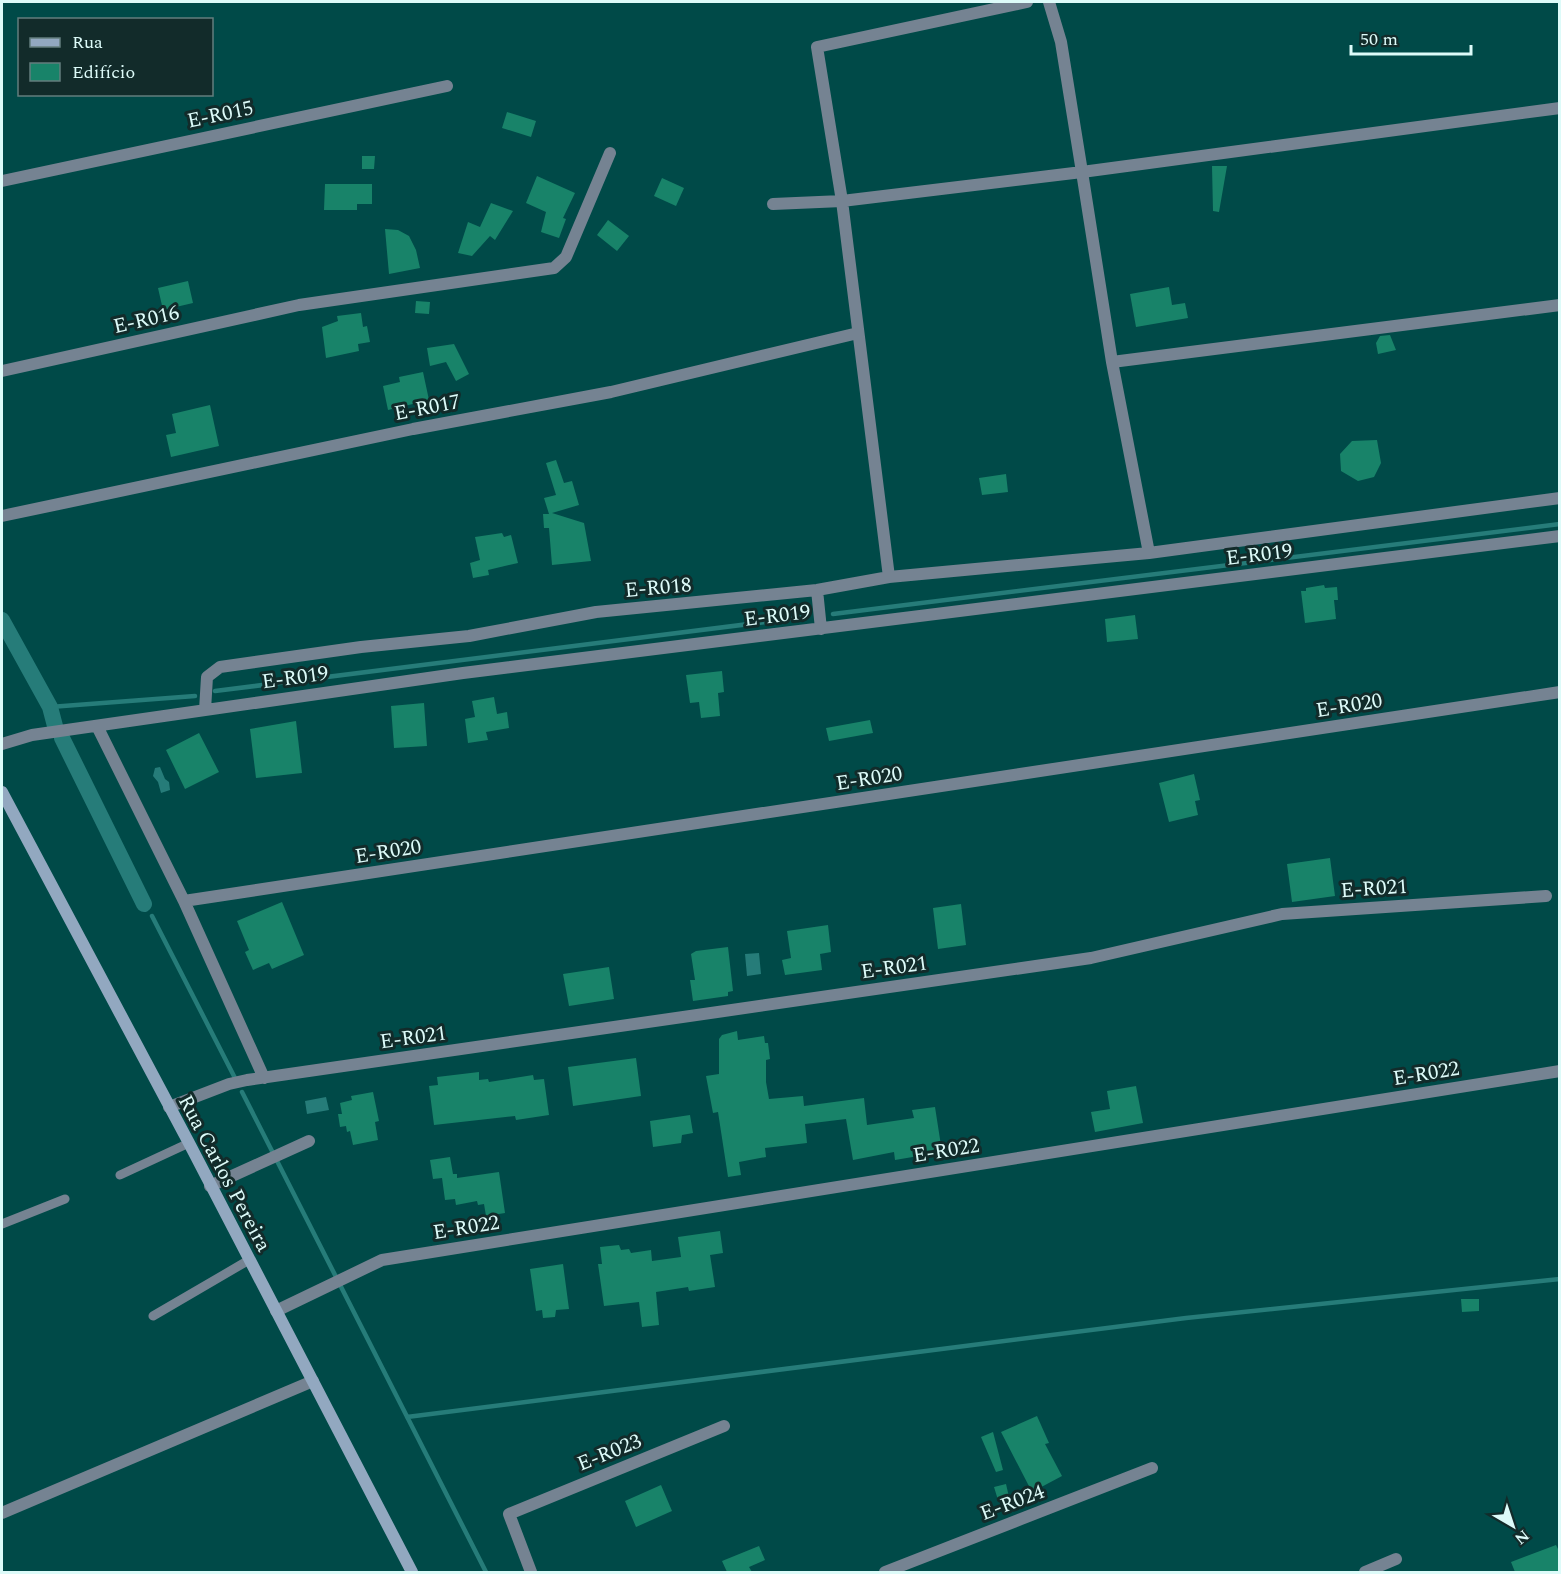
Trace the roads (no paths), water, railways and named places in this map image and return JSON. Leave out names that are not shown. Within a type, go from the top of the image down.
[{"type":"street","points":[[889,577],[842,201],[817,47],[1027,2]]},
{"type":"street","points":[[1049,2],[1060,42],[1112,362],[1149,553]]},
{"type":"street","name":"E-R015","points":[[2,181],[447,86]]},
{"type":"street","points":[[773,204],[842,201],[1082,172],[1560,108]]},
{"type":"street","name":"E-R016","points":[[2,371],[299,305],[554,268],[566,257],[610,153]]},
{"type":"street","points":[[1112,362],[1560,305]]},
{"type":"street","name":"E-R017","points":[[2,516],[413,429],[611,392],[858,333]]},
{"type":"street","name":"E-R018","points":[[205,710],[207,677],[220,667],[361,647],[469,636],[596,612],[817,590],[889,577],[1149,553],[1560,498]]},
{"type":"street","name":"E-R019","points":[[2,744],[32,735],[463,673],[1560,536]]},
{"type":"street","points":[[817,590],[821,629]]},
{"type":"street","name":"E-R020","points":[[184,902],[1560,692]]},
{"type":"street","points":[[97,726],[184,902],[264,1078]]},
{"type":"street","name":"Rua Carlos Pereira","points":[[2,792],[189,1143],[412,1572]]},
{"type":"street","name":"E-R021","points":[[169,1107],[229,1084],[247,1080],[1091,958],[1282,914],[1546,896]]},
{"type":"street","name":"E-R022","points":[[276,1311],[330,1283],[382,1260],[1560,1071]]},
{"type":"street","points":[[210,1186],[309,1141]]},
{"type":"street","points":[[2,1514],[313,1381]]},
{"type":"street","name":"E-R023","points":[[531,1572],[509,1514],[724,1426]]},
{"type":"street","name":"E-R024","points":[[885,1572],[1152,1468]]},
{"type":"street","points":[[1365,1572],[1396,1559]]},
{"type":"lane","points":[[120,1175],[189,1143]]},
{"type":"lane","points":[[2,1224],[65,1199]]},
{"type":"lane","points":[[153,1316],[249,1260]]},
{"type":"water","points":[[160,767],[165,779],[169,782],[170,790],[161,793],[158,782],[153,776],[155,768]]},
{"type":"water","points":[[759,953],[761,974],[747,976],[745,954]]},
{"type":"water","points":[[326,1097],[329,1110],[307,1114],[305,1101]]},
{"type":"waterway","points":[[833,614],[1560,524]]},
{"type":"waterway","points":[[215,691],[805,617]]},
{"type":"waterway","points":[[2,620],[50,707],[55,726]]},
{"type":"waterway","points":[[50,707],[195,696]]},
{"type":"waterway","points":[[62,738],[144,904]]},
{"type":"waterway","points":[[152,916],[236,1080]]},
{"type":"waterway","points":[[242,1092],[486,1572]]},
{"type":"waterway","points":[[407,1417],[1186,1318],[1560,1279]]}]
